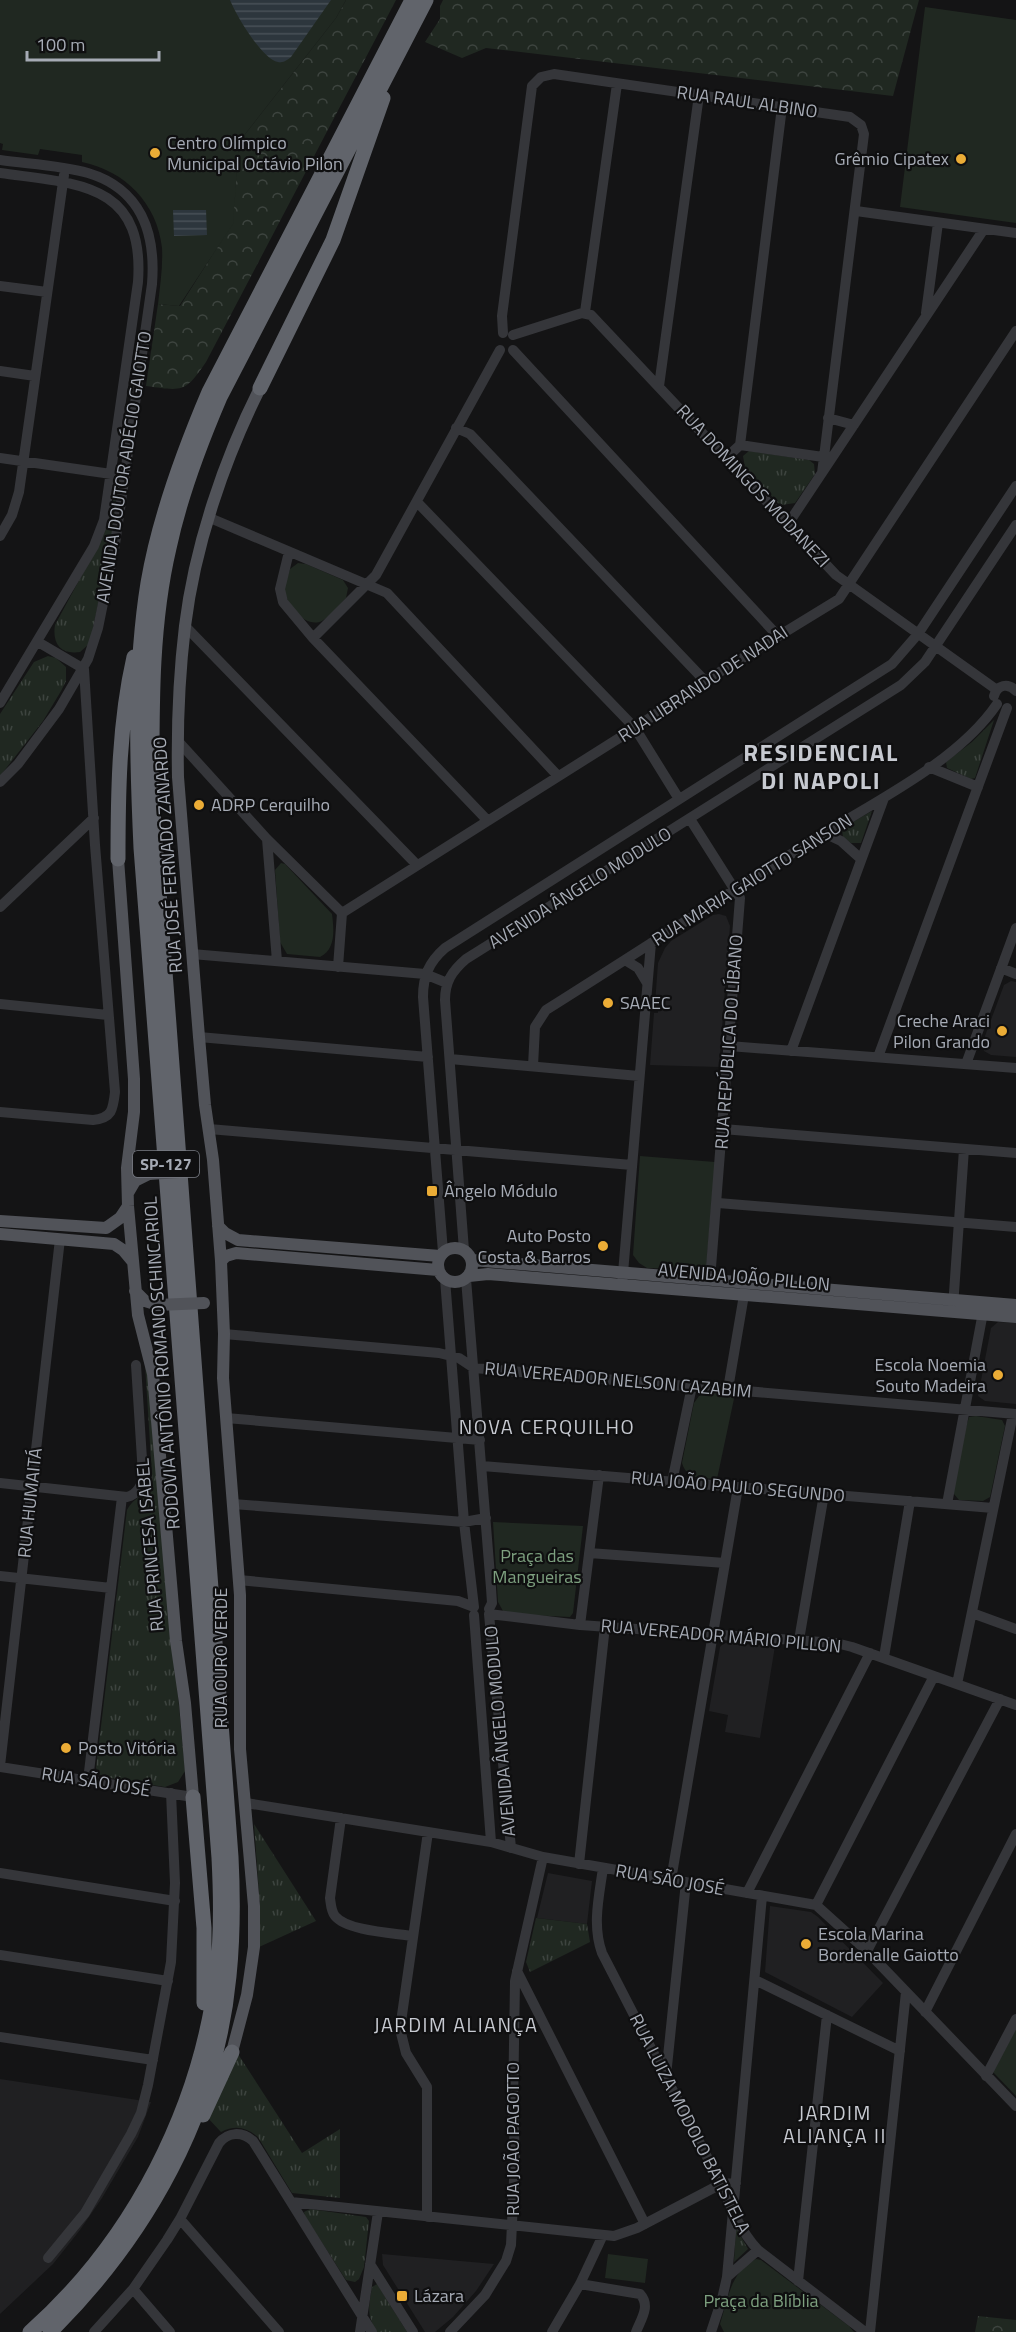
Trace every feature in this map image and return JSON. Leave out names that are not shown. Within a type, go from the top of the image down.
[{"type":"highway","name":"RODOVIA ANTÔNIO ROMANO SCHINCARIOL","points":[[30,2332],[85,2276],[132,2211],[172,2135],[199,2061],[217,1971],[220,1885],[141,848],[138,749],[144,613],[156,545],[168,504],[209,392],[412,0]]},
{"type":"highway","name":"RODOVIA ANTÔNIO ROMANO SCHINCARIOL","points":[[50,2332],[86,2295],[117,2257],[141,2222],[184,2146],[211,2067],[225,2005],[231,1946],[232,1885],[155,848],[152,750],[157,626],[168,548],[209,424],[245,345],[426,0]]},
{"type":"highway","points":[[260,388],[333,240],[364,157],[396,58]]},
{"type":"highway","points":[[118,859],[121,736],[128,683],[144,613]]},
{"type":"highway","points":[[193,1797],[206,1959],[199,2061]]},
{"type":"highway","points":[[184,2146],[207,2108],[232,2052]]},
{"type":"main road","name":"RUA JOSÉ FERNADO ZANARDO","points":[[221,1261],[192,954],[178,777],[178,741],[185,626],[195,574],[222,476],[260,388]]},
{"type":"main road","points":[[118,859],[134,1079],[128,1200],[135,1291],[145,1301],[158,1305],[204,1303],[215,1298],[222,1288]]},
{"type":"main road","points":[[0,1221],[106,1228],[120,1218],[135,1181],[149,1174],[194,1171],[206,1173],[215,1182]]},
{"type":"main road","points":[[218,1226],[238,1240],[441,1254],[451,1248],[468,1255],[472,1268],[467,1277],[458,1282],[442,1275],[236,1253],[221,1261]]},
{"type":"main road","points":[[0,1234],[114,1244],[123,1250],[133,1262]]},
{"type":"main road","points":[[441,1254],[442,1275]]},
{"type":"main road","name":"AVENIDA JOÃO PILLON","points":[[468,1255],[623,1278],[953,1306],[984,1308],[1016,1305]]},
{"type":"main road","name":"RUA OURO VERDE","points":[[221,1261],[224,1334],[222,1378],[239,1580],[240,1731],[254,1906],[254,1947],[247,1995],[232,2052]]},
{"type":"main road","name":"AVENIDA JOÃO PILLON","points":[[467,1277],[488,1274],[710,1280],[745,1288]]},
{"type":"main road","name":"RUA PRINCESA ISABEL","points":[[135,1291],[138,1315],[153,1374],[176,1641],[185,1703],[193,1797]]},
{"type":"main road","name":"AVENIDA JOÃO PILLON","points":[[984,1308],[1016,1317]]},
{"type":"street","name":"RUA RAUL ALBINO","points":[[508,334],[502,316],[532,86],[541,77],[554,74],[850,117],[861,125],[864,135],[822,473]]},
{"type":"street","points":[[314,638],[375,575],[500,350],[497,340],[508,334],[585,312],[617,84]]},
{"type":"street","points":[[659,386],[699,95]]},
{"type":"street","points":[[726,458],[740,445],[782,108]]},
{"type":"street","name":"AVENIDA DOUTOR ADÉCIO GAIOTTO","points":[[0,160],[87,173],[108,182],[124,193],[144,220],[151,242],[152,284],[115,544],[100,618],[84,669],[59,710],[18,764],[0,782]]},
{"type":"street","points":[[0,536],[16,506],[65,169]]},
{"type":"street","name":"AVENIDA DOUTOR ADÉCIO GAIOTTO","points":[[0,173],[87,187],[114,203],[131,226],[137,245],[138,282],[107,506],[100,535],[0,703]]},
{"type":"street","points":[[856,211],[1016,233]]},
{"type":"street","points":[[926,317],[938,223]]},
{"type":"street","points":[[788,524],[984,229]]},
{"type":"street","points":[[0,286],[47,292]]},
{"type":"street","name":"RUA DOMINGOS MODANEZI","points":[[585,312],[598,321],[836,575],[997,690]]},
{"type":"street","name":"RUA LIBRANDO DE NADAI","points":[[342,913],[635,728],[777,635],[838,599],[1016,331]]},
{"type":"street","points":[[500,350],[506,352],[513,350],[516,344],[508,334]]},
{"type":"street","points":[[513,350],[777,635]]},
{"type":"street","points":[[0,371],[35,376]]},
{"type":"street","points":[[828,418],[854,425]]},
{"type":"street","points":[[456,428],[470,434],[705,681]]},
{"type":"street","points":[[740,445],[823,457]]},
{"type":"street","points":[[0,458],[124,475]]},
{"type":"street","name":"AVENIDA ÂNGELO MODULO","points":[[425,974],[431,962],[445,948],[892,664],[918,634],[1016,486]]},
{"type":"street","points":[[417,502],[635,728],[679,799]]},
{"type":"street","points":[[210,518],[387,593],[558,776]]},
{"type":"street","name":"AVENIDA ÂNGELO MODULO","points":[[447,983],[453,971],[466,959],[901,685],[915,673],[936,646],[1016,525]]},
{"type":"street","points":[[289,552],[280,596],[282,602],[488,820]]},
{"type":"street","points":[[185,626],[417,865]]},
{"type":"street","points":[[0,1112],[103,1119],[110,1115],[115,1092],[84,669],[38,642]]},
{"type":"street","points":[[878,1058],[1007,705],[994,697],[997,690],[1003,686],[1014,685]]},
{"type":"street","name":"RUA MARIA GAIOTTO SANSON","points":[[533,1066],[535,1027],[546,1010],[824,833],[884,798],[968,739],[1007,705]]},
{"type":"street","points":[[178,741],[267,839],[342,913],[338,967]]},
{"type":"street","points":[[928,767],[978,788]]},
{"type":"street","points":[[703,785],[714,803]]},
{"type":"street","points":[[791,1051],[884,798]]},
{"type":"street","points":[[651,817],[663,835]]},
{"type":"street","points":[[0,907],[94,818]]},
{"type":"street","name":"RUA REPÚBLICA DO LÍBANO","points":[[690,819],[740,898],[718,1203],[710,1280]]},
{"type":"street","points":[[824,833],[841,841],[861,859]]},
{"type":"street","points":[[267,839],[277,962]]},
{"type":"street","points":[[966,1064],[1016,928]]},
{"type":"street","points":[[623,1278],[651,943]]},
{"type":"street","points":[[192,954],[425,974],[447,983],[445,1000],[468,1255]]},
{"type":"street","points":[[625,960],[638,968],[647,984]]},
{"type":"street","points":[[1001,968],[1016,974]]},
{"type":"street","points":[[425,974],[423,997],[441,1254]]},
{"type":"street","points":[[0,1004],[108,1015]]},
{"type":"street","points":[[199,1037],[428,1057]]},
{"type":"street","points":[[729,1046],[1016,1068]]},
{"type":"street","points":[[450,1059],[639,1076]]},
{"type":"street","points":[[209,1129],[632,1165]]},
{"type":"street","points":[[723,1129],[1016,1153]]},
{"type":"street","points":[[953,1306],[964,1149]]},
{"type":"street","points":[[718,1203],[1016,1227]]},
{"type":"street","name":"RUA HUMAITÁ","points":[[0,1767],[6,1668],[21,1579],[60,1239]]},
{"type":"street","name":"AVENIDA ÂNGELO MODULO","points":[[442,1275],[474,1611],[492,1842]]},
{"type":"street","name":"AVENIDA ÂNGELO MODULO","points":[[467,1277],[492,1603],[489,1611],[511,1848]]},
{"type":"street","points":[[728,1389],[745,1288]]},
{"type":"street","points":[[947,1504],[984,1308]]},
{"type":"street","name":"RUA VEREADOR NELSON CAZABIM","points":[[224,1334],[451,1356],[459,1358],[474,1368],[1014,1414]]},
{"type":"street","name":"RUA PRINCESA ISABEL","points":[[122,1497],[136,1493],[143,1483],[136,1365]]},
{"type":"street","points":[[672,1482],[692,1386]]},
{"type":"street","points":[[957,1684],[1014,1414]]},
{"type":"street","points":[[226,1418],[480,1440]]},
{"type":"street","name":"RUA JOÃO PAULO SEGUNDO","points":[[482,1466],[993,1508]]},
{"type":"street","points":[[580,1625],[599,1475]]},
{"type":"street","points":[[0,1483],[122,1497],[88,1780]]},
{"type":"street","points":[[671,1880],[738,1487]]},
{"type":"street","points":[[799,1640],[824,1494]]},
{"type":"street","points":[[884,1657],[910,1502]]},
{"type":"street","points":[[233,1504],[464,1522],[486,1518]]},
{"type":"street","points":[[589,1552],[725,1563]]},
{"type":"street","points":[[0,1576],[111,1588]]},
{"type":"street","points":[[239,1580],[458,1601],[474,1611]]},
{"type":"street","name":"RUA VEREADOR MÁRIO PILLON","points":[[474,1611],[483,1619],[489,1611],[580,1625],[836,1643],[884,1657],[1016,1705]]},
{"type":"street","points":[[972,1613],[1016,1629]]},
{"type":"street","points":[[579,1864],[606,1626]]},
{"type":"street","points":[[747,1893],[870,1653]]},
{"type":"street","points":[[934,1676],[816,1905],[867,1951],[1016,2106]]},
{"type":"street","points":[[867,1951],[1000,1699]]},
{"type":"street","name":"RUA SÃO JOSÉ","points":[[0,1767],[193,1797]]},
{"type":"street","points":[[48,2258],[85,2213],[141,2113],[168,1981],[175,1901],[171,1793]]},
{"type":"street","name":"RUA SÃO JOSÉ","points":[[246,1803],[492,1842],[543,1857],[816,1905]]},
{"type":"street","points":[[480,1840],[489,1817]]},
{"type":"street","points":[[341,1818],[330,1898],[331,1910],[337,1918],[349,1926],[412,1936]]},
{"type":"street","points":[[427,2217],[427,2087],[406,2053],[400,2029],[428,1832]]},
{"type":"street","points":[[926,2012],[1016,1834]]},
{"type":"street","name":"RUA JOÃO PAGOTTO","points":[[450,2332],[484,2295],[498,2275],[511,2245],[515,2158],[513,2095],[517,1971],[543,1857]]},
{"type":"street","name":"RUA LUIZA MODOLO BATISTELA","points":[[603,1868],[597,1921],[600,1946],[721,2184],[733,2213],[750,2242],[758,2250],[867,2332]]},
{"type":"street","points":[[0,1873],[175,1901]]},
{"type":"street","points":[[666,2077],[686,1882]]},
{"type":"street","points":[[711,2332],[722,2299],[726,2277],[762,1896]]},
{"type":"street","points":[[0,1955],[168,1981]]},
{"type":"street","points":[[517,1971],[645,2224]]},
{"type":"street","points":[[755,1980],[900,2050]]},
{"type":"street","points":[[867,2332],[906,1992]]},
{"type":"street","points":[[798,2280],[827,2014]]},
{"type":"street","points":[[986,2076],[1016,2019]]},
{"type":"street","points":[[0,2037],[153,2060]]},
{"type":"street","points":[[93,2332],[133,2289],[180,2219],[219,2143],[226,2136],[242,2134],[253,2141],[372,2332]]},
{"type":"street","points":[[291,2202],[621,2235],[721,2184],[736,2183]]},
{"type":"street","points":[[360,2332],[378,2212]]},
{"type":"street","points":[[180,2219],[279,2332]]},
{"type":"street","points":[[552,2332],[580,2284],[603,2235]]},
{"type":"street","points":[[726,2277],[758,2250]]},
{"type":"street","points":[[370,2264],[413,2332]]},
{"type":"street","points":[[580,2284],[640,2294],[645,2299],[646,2305],[636,2332]]},
{"type":"street","points":[[133,2289],[170,2332]]},
{"type":"shaded area","points":[[230,0],[331,0],[291,57],[278,62],[257,45]]},
{"type":"shaded area","points":[[173,210],[206,210],[207,235],[174,236]]},
{"type":"shaded area","points":[[713,915],[726,916],[730,926],[719,1067],[650,1065],[654,1013],[658,1013],[655,1004],[658,963],[671,941]]},
{"type":"shaded area","name":"Creche Araci Pilon Grando","points":[[1011,981],[1016,982],[1016,1057],[991,1055],[984,1051],[982,1044],[1004,985]]},
{"type":"shaded area","name":"Escola Noemia Souto Madeira","points":[[998,1322],[1016,1323],[1016,1404],[985,1401],[978,1396],[991,1328]]},
{"type":"shaded area","points":[[724,1643],[775,1646],[760,1738],[725,1732],[728,1715],[709,1711],[720,1647]]},
{"type":"shaded area","points":[[548,1873],[592,1881],[587,1924],[537,1918]]},
{"type":"shaded area","name":"Escola Marina Bordenalle Gaiotto","points":[[770,1906],[811,1912],[883,1983],[852,2017],[765,1972]]},
{"type":"shaded area","points":[[0,2079],[151,2102],[138,2137],[80,2230],[53,2264],[0,2314]]},
{"type":"shaded area","points":[[382,2254],[494,2264],[476,2291],[453,2317],[435,2332],[425,2332],[383,2265]]},
{"type":"green space","name":"Centro Olímpico Municipal Octávio Pilon","points":[[0,0],[346,0],[336,18],[239,142],[233,224],[179,306],[158,304],[162,255],[159,232],[146,203],[125,181],[98,166],[82,162],[82,155],[40,149],[38,155],[2,150],[3,144],[0,143]]},
{"type":"green space","points":[[346,0],[396,0],[206,362],[193,380],[182,388],[146,386],[158,304],[180,306],[232,224],[239,142],[336,18]]},
{"type":"green space","points":[[443,0],[919,0],[893,96],[486,48],[462,58],[425,42],[440,19],[440,6]]},
{"type":"green space","name":"Grêmio Cipatex","points":[[925,7],[1016,20],[1016,223],[900,207]]},
{"type":"green space","points":[[749,451],[809,460],[814,464],[815,474],[795,503],[782,505],[745,467],[743,456]]},
{"type":"green space","points":[[115,494],[117,494],[112,535],[90,643],[80,652],[68,652],[59,647],[57,643],[55,625],[103,536]]},
{"type":"green space","points":[[298,563],[306,564],[343,580],[348,588],[346,598],[322,621],[316,623],[304,619],[289,603],[285,586],[290,569]]},
{"type":"green space","points":[[48,656],[56,658],[66,667],[66,681],[43,721],[0,776],[0,714],[34,662]]},
{"type":"green space","points":[[994,720],[975,778],[971,779],[947,768],[946,762],[972,742]]},
{"type":"green space","points":[[872,811],[861,843],[851,843],[843,837],[844,827]]},
{"type":"green space","points":[[281,863],[285,864],[332,914],[331,944],[325,954],[320,957],[287,954],[280,942],[275,870]]},
{"type":"green space","points":[[640,1156],[715,1162],[706,1270],[647,1268],[633,1255]]},
{"type":"green space","points":[[145,1364],[148,1375],[185,1771],[178,1782],[165,1787],[104,1777],[96,1768],[127,1510],[147,1489],[152,1476]]},
{"type":"green space","points":[[707,1392],[735,1394],[717,1479],[691,1475],[684,1469],[682,1463],[694,1403],[699,1396]]},
{"type":"green space","points":[[969,1417],[1002,1420],[1005,1426],[990,1497],[983,1501],[959,1500],[954,1494],[954,1488],[966,1427]]},
{"type":"green space","name":"Praça das Mangueiras","points":[[493,1522],[583,1526],[573,1613],[570,1617],[508,1614],[503,1611],[498,1602]]},
{"type":"green space","points":[[254,1824],[316,1921],[259,1947],[260,1907]]},
{"type":"green space","points":[[536,1918],[587,1924],[590,1942],[530,1972],[526,1962]]},
{"type":"green space","points":[[1016,2029],[1016,2096],[993,2072]]},
{"type":"green space","points":[[238,2054],[302,2153],[340,2129],[340,2198],[292,2193],[258,2137],[240,2128],[231,2128],[221,2132],[207,2117]]},
{"type":"green space","points":[[310,2209],[366,2217],[369,2221],[364,2267],[359,2279],[355,2282],[346,2280],[305,2216],[304,2212]]},
{"type":"green space","points":[[736,2228],[748,2249],[734,2262]]},
{"type":"green space","points":[[608,2254],[648,2259],[645,2283],[605,2278]]},
{"type":"green space","name":"Praça da Blíblia","points":[[756,2259],[761,2260],[854,2332],[724,2332],[720,2324],[731,2287],[747,2264]]},
{"type":"green space","points":[[377,2284],[407,2332],[377,2332],[369,2310],[372,2287]]},
{"type":"green space","points":[[978,2316],[1016,2320],[1016,2332],[975,2332]]},
{"type":"place","name":"Centro Olímpico Municipal Octávio Pilon","points":[[155,153]]},
{"type":"place","name":"Grêmio Cipatex","points":[[961,159]]},
{"type":"place","name":"ADRP Cerquilho","points":[[199,805]]},
{"type":"place","name":"SAAEC","points":[[608,1003]]},
{"type":"place","name":"Creche Araci Pilon Grando","points":[[1002,1031]]},
{"type":"place","name":"Ângelo Módulo","points":[[432,1191]]},
{"type":"place","name":"Auto Posto Costa & Barros","points":[[603,1246]]},
{"type":"place","name":"Escola Noemia Souto Madeira","points":[[998,1375]]},
{"type":"place","name":"Posto Vitória","points":[[66,1748]]},
{"type":"place","name":"Escola Marina Bordenalle Gaiotto","points":[[806,1944]]},
{"type":"place","name":"Lázara","points":[[402,2296]]},
{"type":"district","name":"RESIDENCIAL DI NAPOLI","points":[[821,767]]},
{"type":"district","name":"NOVA CERQUILHO","points":[[547,1427]]},
{"type":"district","name":"JARDIM ALIANÇA","points":[[456,2025]]},
{"type":"district","name":"JARDIM ALIANÇA II","points":[[835,2124]]}]
